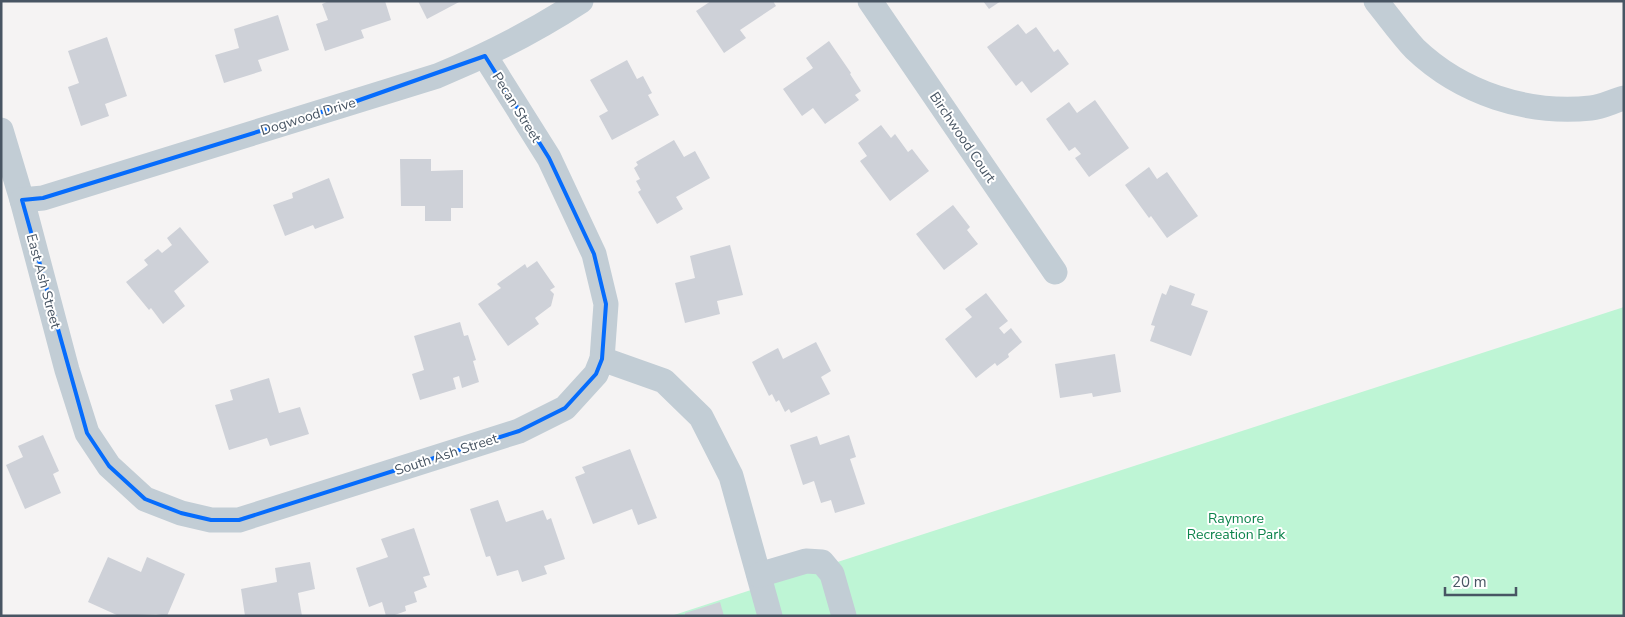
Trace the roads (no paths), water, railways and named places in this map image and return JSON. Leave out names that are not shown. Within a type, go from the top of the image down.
[{"type":"street","name":"Dogwood Drive","points":[[22,200],[43,198],[437,76],[485,56],[541,27],[581,1]]},
{"type":"street","name":"Birchwood Court","points":[[870,1],[1055,272]]},
{"type":"street","points":[[1376,1],[1416,49],[1446,73],[1480,92],[1516,103],[1560,109],[1592,108],[1624,98]]},
{"type":"street","name":"Pecan Street","points":[[485,56],[549,158]]},
{"type":"street","name":"East Ash Street","points":[[1,130],[22,200],[67,370],[87,433]]},
{"type":"street","name":"South Ash Street","points":[[87,433],[109,466],[145,499],[181,513],[211,520],[239,520],[519,431],[564,408],[596,374],[602,359],[606,304],[594,254],[549,158]]},
{"type":"street","points":[[602,359],[664,381],[701,417],[732,476],[770,616]]},
{"type":"street","points":[[759,575],[806,561],[822,562],[832,574],[844,616]]},
{"type":"park label","name":"Raymore Recreation Park","points":[[1236,526]]}]
